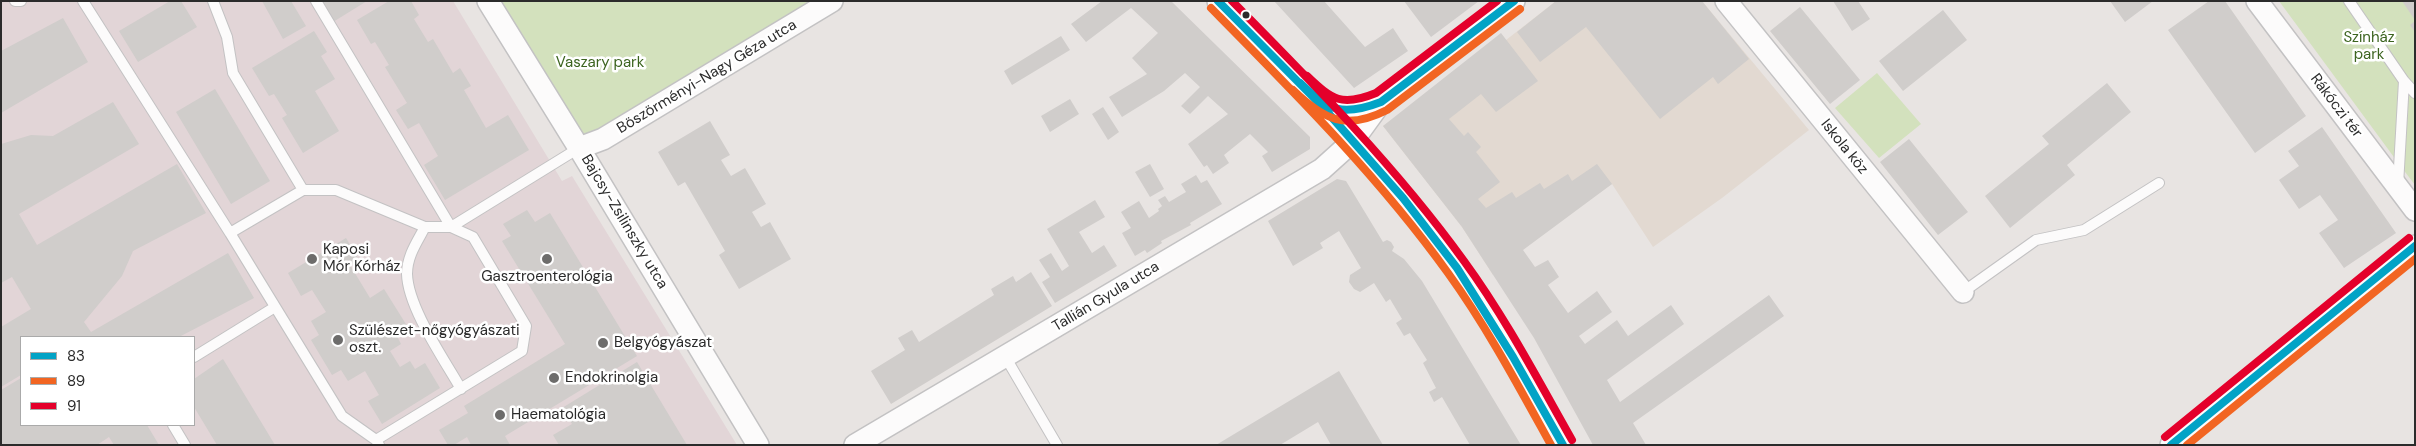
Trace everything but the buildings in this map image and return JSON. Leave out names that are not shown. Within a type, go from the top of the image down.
[{"type":"street","name":"Bajcsy-Zsilinszky utca","points":[[488,1],[758,445]]},
{"type":"street","name":"Böszörményi-Nagy Géza utca","points":[[579,148],[603,139],[832,1]]},
{"type":"street","points":[[1218,1],[1322,105],[1352,142],[1403,198],[1457,268],[1513,357],[1563,445]]},
{"type":"street","points":[[1322,105],[1344,112],[1361,111],[1381,102],[1514,1]]},
{"type":"street","name":"Iskola köz","points":[[1726,1],[1963,292]]},
{"type":"street","name":"Rákóczi tér","points":[[2257,1],[2415,210]]},
{"type":"street","name":"Tallián Gyula utca","points":[[855,445],[1006,358],[1322,169],[1352,142],[1381,102]]},
{"type":"street","points":[[2171,445],[2415,246]]},
{"type":"lane","points":[[15,1],[21,1]]},
{"type":"lane","points":[[83,1],[230,233],[342,416],[378,442],[522,351],[526,326],[474,237],[451,227],[425,227],[336,190],[303,190],[230,233]]},
{"type":"lane","points":[[213,1],[227,37],[233,73],[303,190]]},
{"type":"lane","points":[[316,1],[451,227]]},
{"type":"lane","points":[[2349,1],[2404,82],[2415,93]]},
{"type":"lane","points":[[2398,188],[2404,82]]},
{"type":"lane","points":[[451,227],[579,148]]},
{"type":"lane","points":[[1963,292],[2036,240],[2084,230],[2159,183]]},
{"type":"lane","points":[[425,227],[410,253],[407,274],[414,306],[462,389]]},
{"type":"lane","points":[[195,356],[275,307]]},
{"type":"lane","points":[[1006,358],[1057,445]]},
{"type":"lane","points":[[175,426],[186,445]]},
{"type":"shaded area","name":"Kaposi Mór Kórház","points":[[1,1],[453,1],[562,181],[572,176],[737,445],[1,445]]},
{"type":"shaded area","points":[[1556,1],[1702,1],[1809,130],[1722,198],[1653,247],[1612,184],[1544,232],[1493,275],[1462,227],[1383,126],[1506,40]]},
{"type":"green space","name":"Vaszary park","points":[[488,1],[824,1],[579,148]]},
{"type":"green space","name":"Színház park","points":[[2279,1],[2415,1],[2415,185],[2399,164]]},
{"type":"green space","points":[[1877,73],[1921,124],[1879,158],[1835,108]]},
{"type":"transit line","name":"83","points":[[1218,1],[1321,105],[1403,198],[1457,268],[1513,357],[1563,445]]},
{"type":"transit line","name":"91","points":[[1232,1],[1353,127],[1411,192],[1438,226],[1493,304],[1521,349],[1572,440]]},
{"type":"transit line","name":"91","points":[[1307,76],[1324,91],[1338,99],[1354,100],[1376,93],[1497,1]]},
{"type":"transit line","name":"83","points":[[1300,83],[1319,100],[1337,109],[1346,110],[1368,107],[1381,102],[1514,1]]},
{"type":"transit line","name":"89","points":[[1211,8],[1335,136],[1421,237],[1476,314],[1551,445]]},
{"type":"transit line","name":"89","points":[[1293,90],[1315,109],[1336,119],[1347,121],[1372,116],[1387,110],[1520,9]]},
{"type":"transit line","name":"91","points":[[2165,437],[2409,238]]},
{"type":"transit line","name":"83","points":[[2171,445],[2415,246]]},
{"type":"transit line","name":"89","points":[[2187,445],[2415,259]]},
{"type":"place","name":"Kaposi Mór Kórház","points":[[312,259]]},
{"type":"place","name":"Gasztroenterológia","points":[[547,259]]},
{"type":"place","name":"Szülészet-nőgyógyászati oszt.","points":[[338,340]]},
{"type":"place","name":"Belgyógyászat","points":[[603,343]]},
{"type":"place","name":"Endokrinolgia","points":[[554,378]]},
{"type":"place","name":"Haematológia","points":[[500,415]]}]
